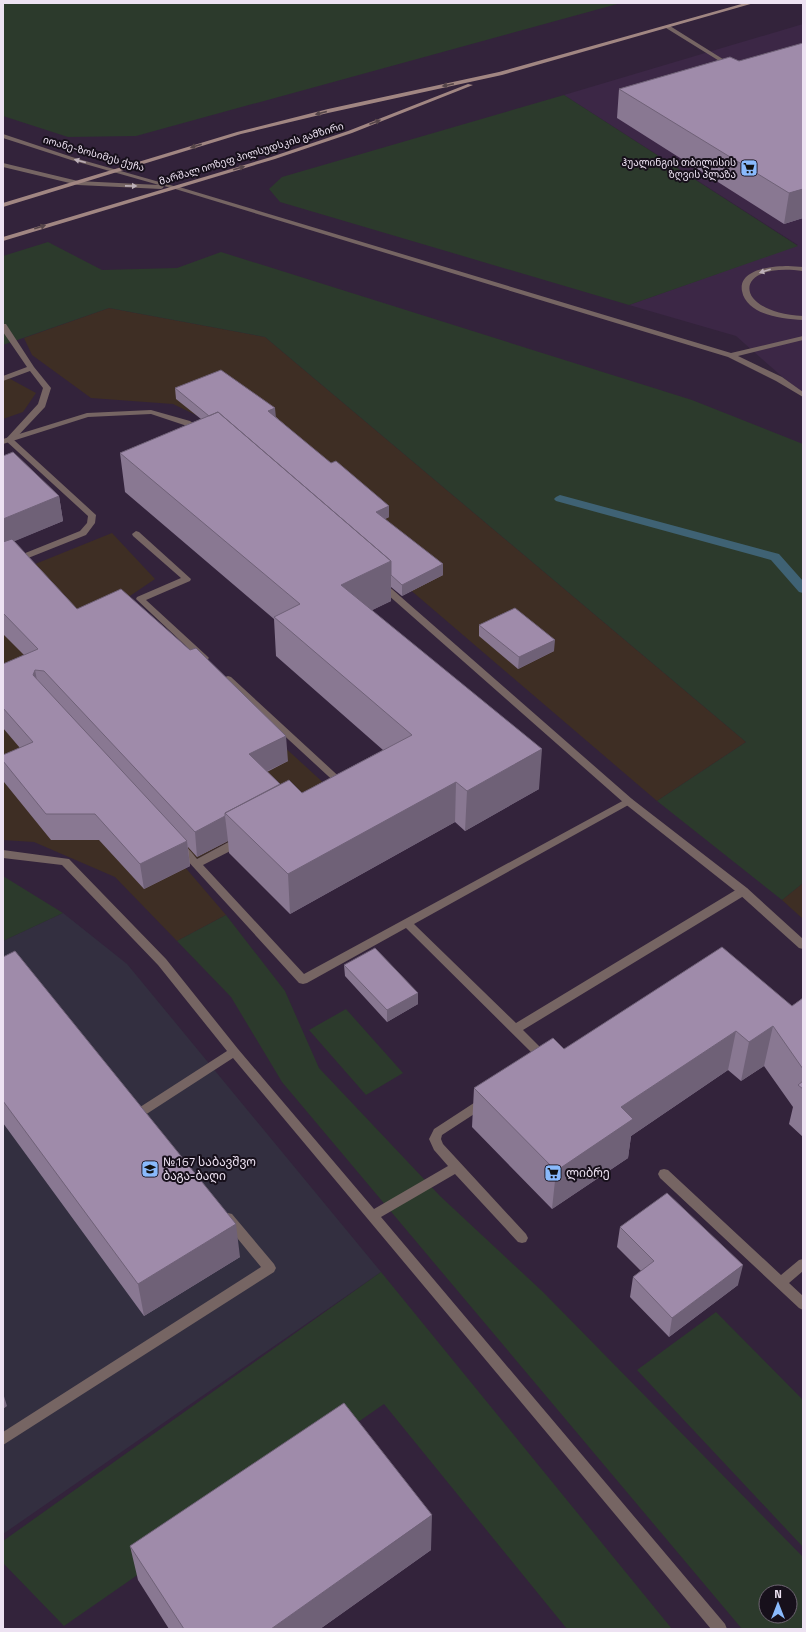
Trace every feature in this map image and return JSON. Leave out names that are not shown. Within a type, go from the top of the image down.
[{"type":"main road","name":"მარშალ იოზეფ პილსუდსკის გამზირი","points":[[3,205],[239,133],[335,110],[500,74],[751,3]]},
{"type":"main road","name":"მარშალ იოზეფ პილსუდსკის გამზირი","points":[[3,239],[273,158],[350,132],[500,74]]},
{"type":"street","points":[[668,27],[737,70]]},
{"type":"street","name":"იოანე-ზოსიმეს ქუჩა","points":[[3,136],[73,159],[174,187]]},
{"type":"street","name":"იოანე-ზოსიმეს ქუჩა","points":[[3,164],[78,183],[118,186],[174,187]]},
{"type":"street","points":[[174,187],[542,297],[731,356],[779,379],[803,395]]},
{"type":"street","points":[[803,268],[784,267],[769,269],[757,273],[748,279],[744,287],[746,296],[752,304],[764,311],[779,316],[803,318]]},
{"type":"street","points":[[3,326],[31,368],[47,388],[42,405],[6,441]]},
{"type":"street","points":[[731,356],[803,338]]},
{"type":"street","points":[[3,379],[31,368]]},
{"type":"street","points":[[6,441],[87,415],[151,412],[187,423],[208,434]]},
{"type":"street","points":[[3,565],[83,533],[91,523],[92,515],[6,441]]},
{"type":"street","points":[[136,534],[187,579],[140,599],[210,663]]},
{"type":"street","points":[[376,580],[628,801],[742,891],[803,945]]},
{"type":"street","points":[[222,674],[344,786],[338,790]]},
{"type":"street","points":[[176,842],[303,980],[628,801]]},
{"type":"street","points":[[196,864],[246,838]]},
{"type":"street","points":[[3,854],[65,862],[162,962],[234,1052],[720,1629]]},
{"type":"street","points":[[515,1029],[742,891]]},
{"type":"street","points":[[407,923],[536,1050],[540,1059],[540,1065],[532,1072]]},
{"type":"street","points":[[141,1112],[234,1052]]},
{"type":"street","points":[[494,1096],[438,1132],[435,1139],[438,1147],[522,1238]]},
{"type":"street","points":[[131,1100],[151,1124]]},
{"type":"street","points":[[372,1216],[456,1167]]},
{"type":"street","points":[[664,1174],[803,1304]]},
{"type":"street","points":[[3,1439],[270,1268],[220,1208]]},
{"type":"street","points":[[780,1283],[803,1264]]},
{"type":"shaded area","points":[[803,24],[803,395],[736,336],[629,305],[798,245],[564,95]]},
{"type":"shaded area","points":[[109,308],[265,337],[746,742],[657,801],[219,426],[173,404],[91,398],[32,355],[24,338]]},
{"type":"shaded area","points":[[3,375],[36,393],[23,412],[3,419]]},
{"type":"shaded area","points":[[112,533],[155,579],[124,600],[328,787],[184,866],[226,915],[177,941],[115,877],[34,842],[3,840],[3,577]]},
{"type":"shaded area","points":[[803,883],[803,919],[782,900]]},
{"type":"shaded area","name":"№167 საბავშვო ბაგა-ბაღი","points":[[63,913],[127,964],[381,1272],[3,1534],[3,941]]},
{"type":"green space","points":[[3,3],[621,3],[136,136],[68,137],[3,116]]},
{"type":"green space","points":[[564,95],[798,246],[629,305],[280,202],[269,189],[282,177]]},
{"type":"green space","points":[[48,242],[102,270],[177,268],[221,252],[692,400],[803,444],[803,883],[782,900],[657,801],[746,742],[265,337],[109,308],[3,345],[3,256]]},
{"type":"green space","points":[[3,876],[63,913],[3,941]]},
{"type":"green space","points":[[226,915],[285,991],[319,1068],[440,1196],[543,1292],[803,1557],[803,1629],[742,1629],[282,1082],[231,997],[177,941]]},
{"type":"green space","points":[[346,1009],[403,1073],[366,1095],[309,1030]]},
{"type":"green space","points":[[381,1272],[672,1629],[567,1629],[384,1404],[64,1626],[3,1563],[3,1541]]},
{"type":"green space","points":[[716,1312],[803,1400],[803,1547],[637,1370]]},
{"type":"building","name":"ჰუალინგის თბილისის ზღვის პლაზა","points":[[803,43],[803,189],[789,193],[619,89],[730,57],[739,61]]},
{"type":"building","points":[[221,370],[275,408],[268,411],[331,463],[336,461],[389,506],[376,512],[443,564],[402,585],[391,575],[391,561],[218,412],[209,416],[175,388]]},
{"type":"building","points":[[218,412],[391,561],[341,585],[542,749],[467,791],[456,782],[288,874],[225,813],[289,780],[302,793],[412,735],[274,617],[300,604],[120,453]]},
{"type":"building","points":[[13,452],[59,496],[3,519],[3,456]]},
{"type":"building","points":[[12,539],[77,609],[121,589],[190,650],[196,648],[286,736],[249,754],[280,784],[225,813],[225,816],[195,832],[44,671],[35,670],[33,675],[187,841],[140,864],[95,814],[46,814],[3,761],[3,755],[33,742],[3,708],[3,664],[38,649],[3,613],[3,542]]},
{"type":"building","points":[[515,608],[555,640],[519,657],[479,625]]},
{"type":"building","points":[[722,947],[792,1006],[803,998],[803,1069],[773,1026],[749,1042],[736,1031],[621,1107],[633,1119],[556,1171],[474,1088],[553,1038],[564,1049]]},
{"type":"building","points":[[375,948],[418,993],[387,1010],[344,965]]},
{"type":"building","points":[[15,951],[236,1224],[138,1284],[3,1101],[3,957]]},
{"type":"building","points":[[803,1081],[803,1089],[798,1085]]},
{"type":"building","points":[[667,1193],[743,1265],[672,1318],[633,1277],[654,1261],[620,1227]]},
{"type":"building","points":[[344,1403],[432,1515],[271,1629],[184,1629],[130,1546]]},
{"type":"waterway","points":[[560,499],[775,557],[803,589]]},
{"type":"place","name":"ჰუალინგის თბილისის ზღვის პლაზა","points":[[749,168]]},
{"type":"place","name":"№167 საბავშვო ბაგა-ბაღი","points":[[150,1169]]},
{"type":"place","name":"ლიბრე","points":[[553,1173]]}]
